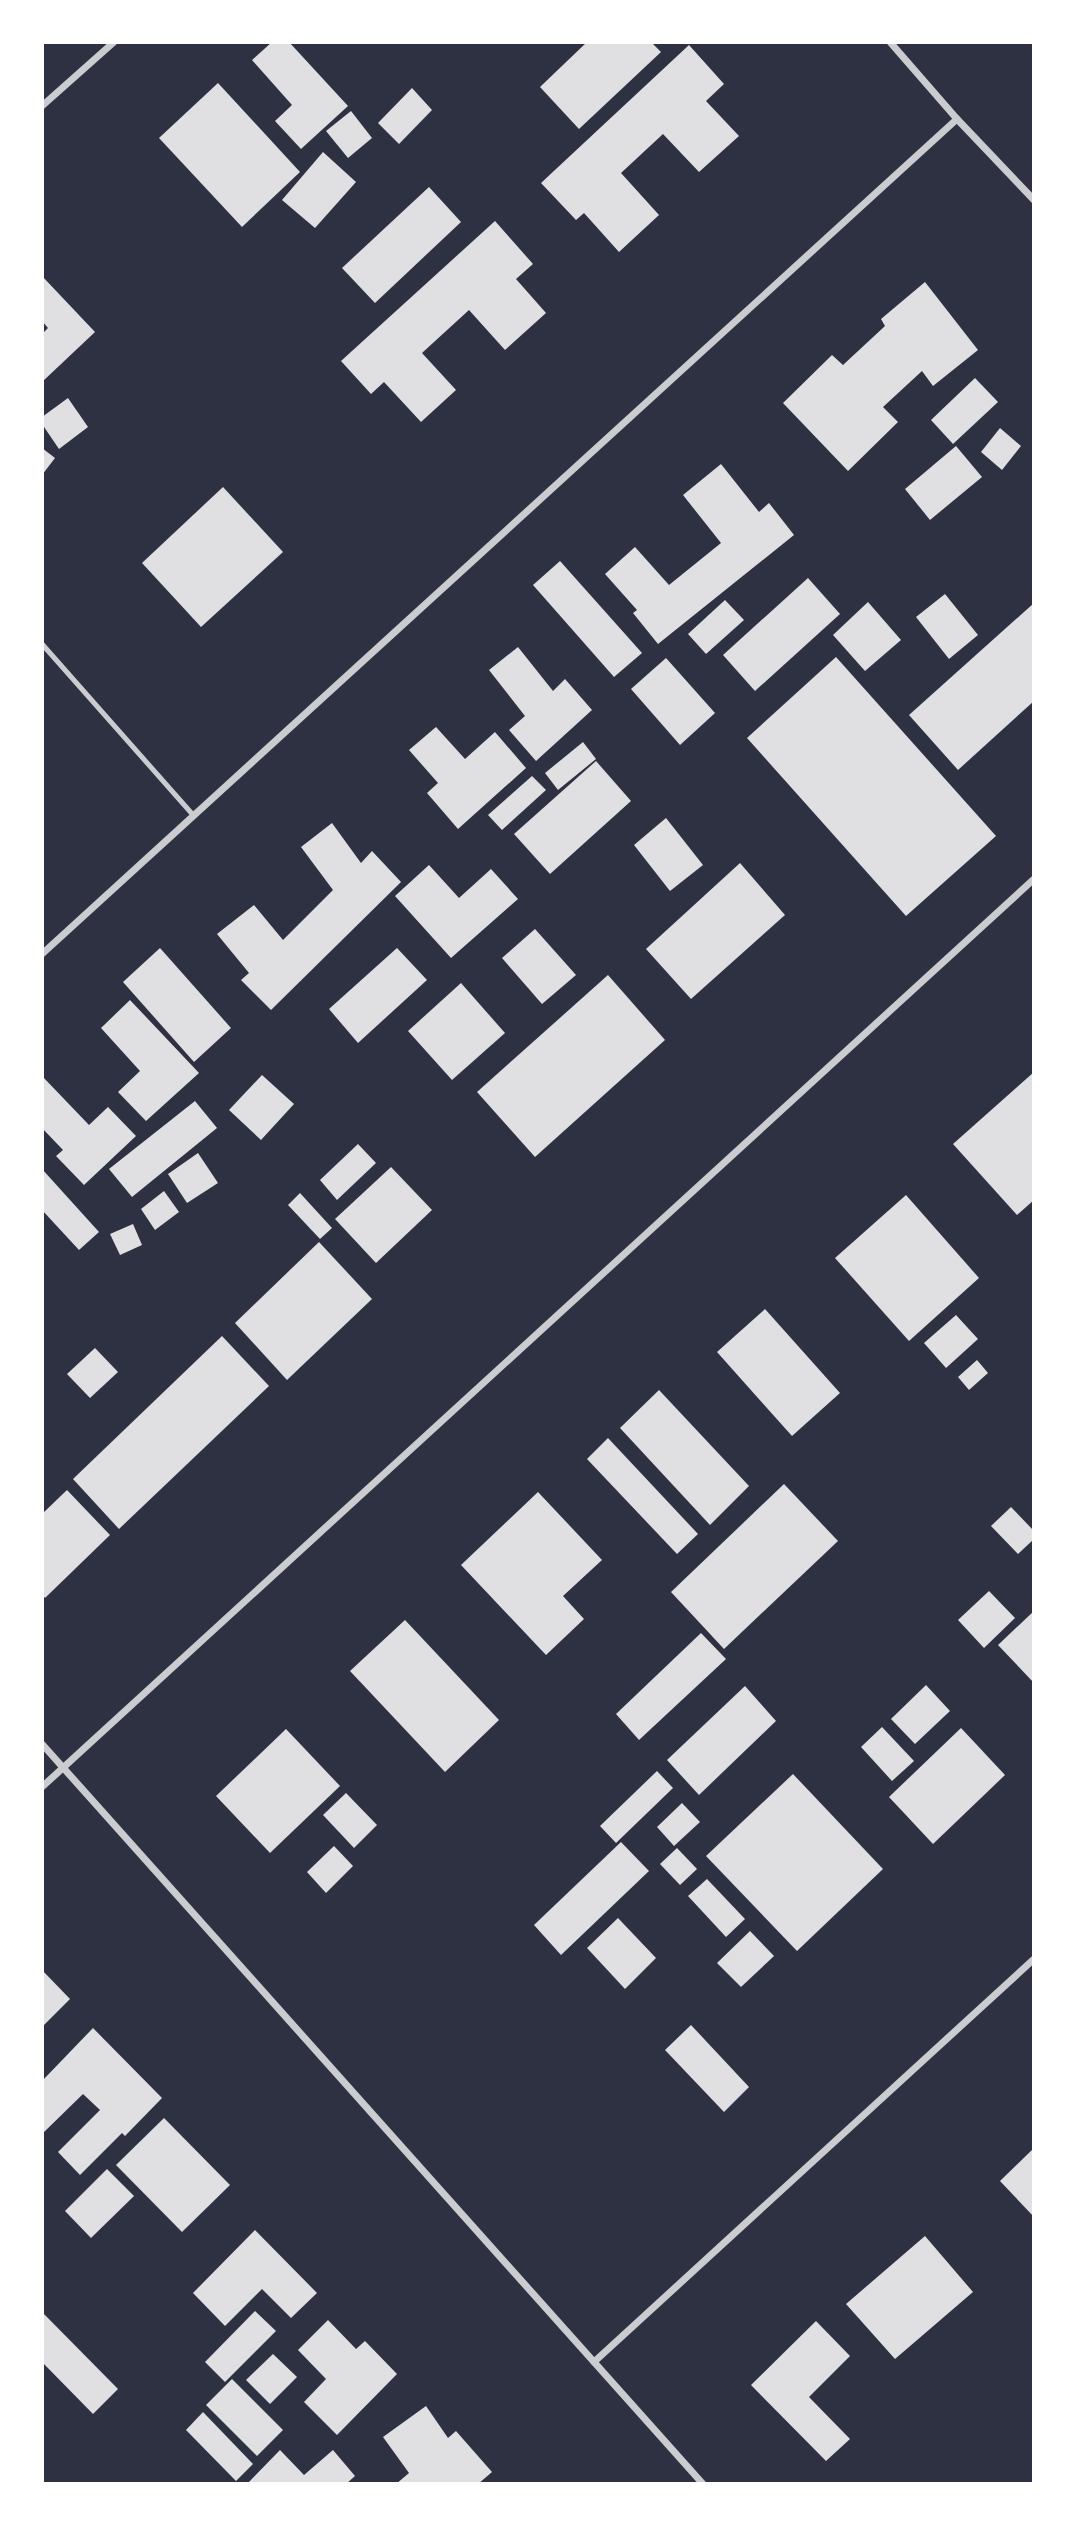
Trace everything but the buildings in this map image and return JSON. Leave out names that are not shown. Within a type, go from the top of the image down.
[{"type":"street","points":[[42,106],[114,42]]},
{"type":"street","points":[[890,42],[957,119],[1034,200]]},
{"type":"street","points":[[42,954],[957,119]]},
{"type":"street","points":[[42,1787],[1034,879]]},
{"type":"street","points":[[42,1744],[703,2484]]},
{"type":"street","points":[[594,2362],[1034,1959]]},
{"type":"lane","points":[[42,644],[194,816]]}]
